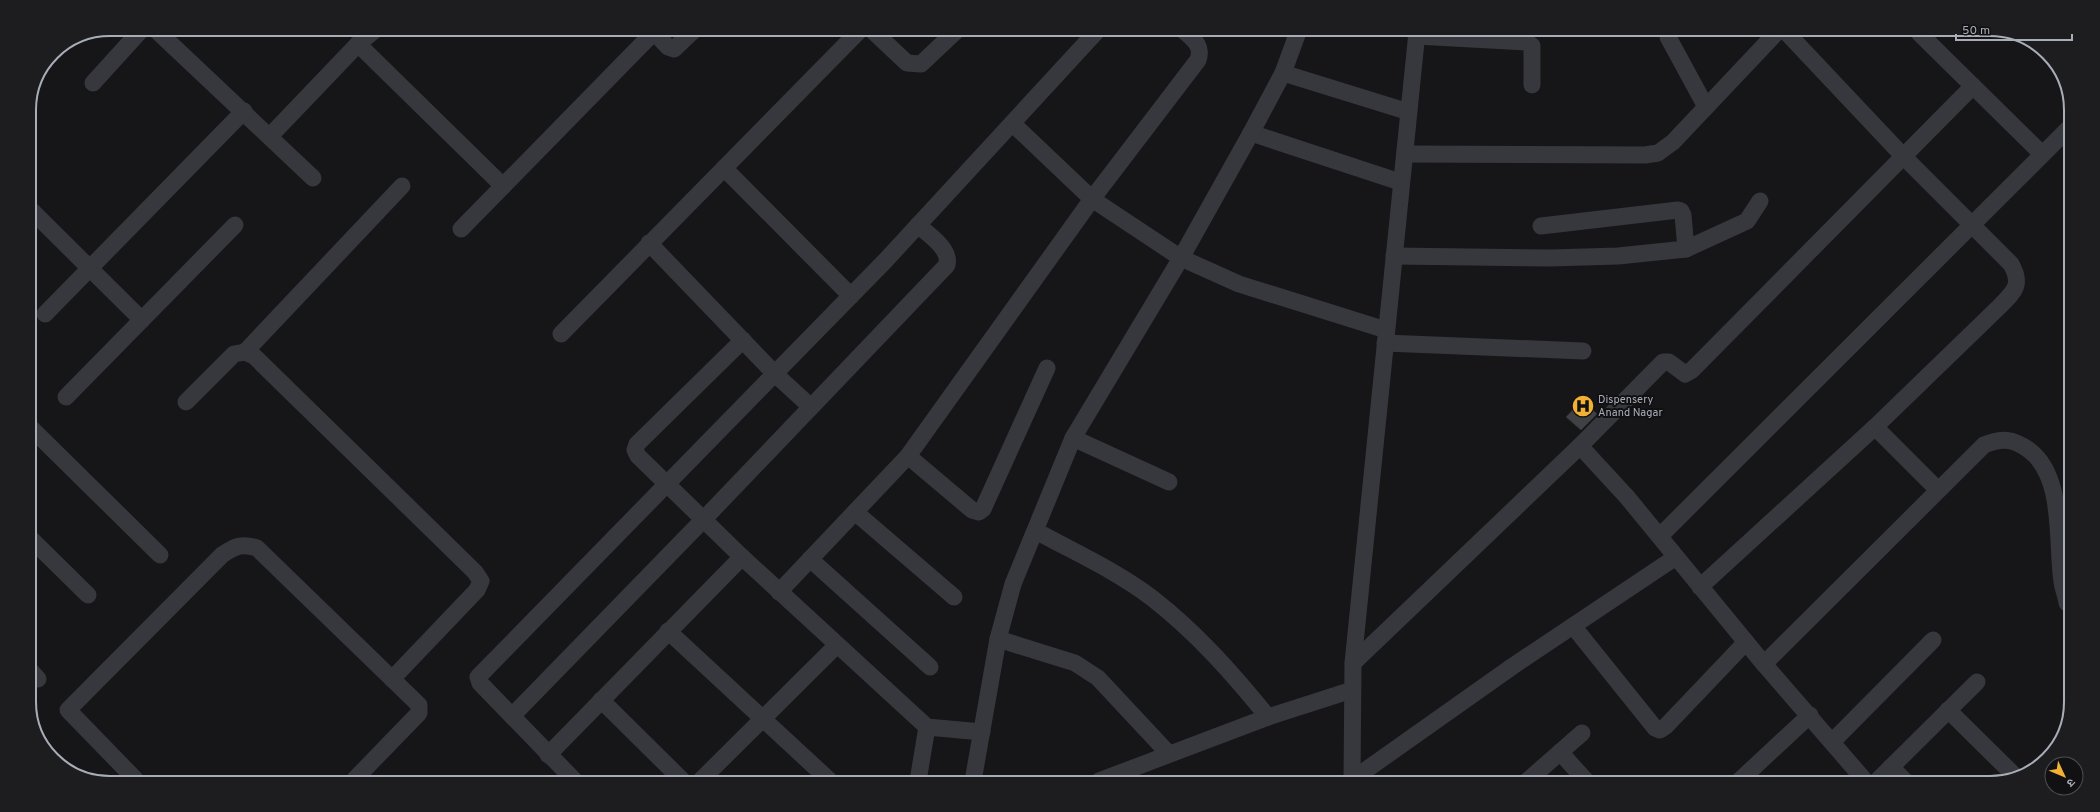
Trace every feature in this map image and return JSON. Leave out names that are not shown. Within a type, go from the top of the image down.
[{"type":"street","points":[[93,83],[136,36]]},
{"type":"street","points":[[163,36],[244,111],[313,178]]},
{"type":"street","points":[[270,136],[358,44],[368,36]]},
{"type":"street","points":[[461,229],[648,36]]},
{"type":"street","points":[[658,36],[668,47],[674,49],[688,36]]},
{"type":"street","points":[[561,334],[854,36]]},
{"type":"street","points":[[878,36],[907,63],[914,65],[921,64],[951,36]]},
{"type":"street","points":[[570,776],[480,683],[478,677],[851,296],[1013,124],[1092,36]]},
{"type":"street","points":[[779,592],[908,456],[1092,199],[1198,60],[1200,49],[1197,42],[1189,36]]},
{"type":"street","points":[[974,776],[998,639],[1013,584],[1073,438],[1181,258],[1251,134],[1283,73],[1297,36]]},
{"type":"street","points":[[1351,776],[1353,664],[1394,256],[1400,182],[1417,36]]},
{"type":"street","points":[[1445,36],[1528,42],[1532,46],[1532,85]]},
{"type":"street","points":[[1668,36],[1706,107]]},
{"type":"street","points":[[1404,154],[1482,153],[1645,155],[1658,153],[1673,142],[1770,36]]},
{"type":"street","points":[[1700,587],[1875,427],[2013,292],[2017,284],[2017,276],[2011,264],[1972,223],[1904,157],[1790,36]]},
{"type":"street","points":[[1922,36],[2042,154]]},
{"type":"street","points":[[358,44],[503,186]]},
{"type":"street","points":[[1283,73],[1409,112]]},
{"type":"street","points":[[1353,664],[1580,446],[1663,362],[1669,362],[1685,374],[1692,370],[1973,86]]},
{"type":"street","points":[[45,314],[244,111]]},
{"type":"street","points":[[1013,124],[1092,199],[1181,258],[1239,284],[1386,337],[1583,351]]},
{"type":"street","points":[[1660,536],[2064,133]]},
{"type":"street","points":[[1251,134],[1400,182]]},
{"type":"street","points":[[724,168],[851,296]]},
{"type":"street","points":[[245,352],[402,186]]},
{"type":"street","points":[[1394,256],[1618,256],[1686,249],[1747,221],[1760,201]]},
{"type":"street","points":[[1541,226],[1678,210],[1681,211],[1683,215],[1686,249]]},
{"type":"street","points":[[36,215],[142,320]]},
{"type":"street","points":[[66,397],[235,225]]},
{"type":"street","points":[[512,716],[703,520],[947,265],[949,258],[946,251],[918,225]]},
{"type":"street","points":[[649,243],[775,374],[811,407]]},
{"type":"street","points":[[743,340],[637,444],[635,450],[638,456],[779,592],[927,727],[982,732]]},
{"type":"street","points":[[186,402],[234,354],[245,352],[254,356],[476,572],[482,581],[477,590],[392,678]]},
{"type":"street","points":[[908,456],[972,510],[978,512],[983,509],[1047,368]]},
{"type":"street","points":[[1875,427],[1938,490]]},
{"type":"street","points":[[36,433],[160,555]]},
{"type":"street","points":[[1073,438],[1169,482]]},
{"type":"street","points":[[1764,664],[1984,444],[2000,439],[2019,443],[2037,456],[2049,476],[2057,518],[2062,583],[2064,590]]},
{"type":"street","points":[[1580,446],[1660,536],[1764,664],[1810,715],[1861,776]]},
{"type":"street","points":[[855,512],[954,597]]},
{"type":"street","points":[[1036,531],[1127,582],[1151,598],[1194,633],[1223,662],[1268,717]]},
{"type":"street","points":[[36,544],[88,595]]},
{"type":"street","points":[[132,776],[68,710],[222,554],[235,545],[245,544],[257,548],[420,705],[419,713],[358,776]]},
{"type":"street","points":[[548,755],[742,557]]},
{"type":"street","points":[[1358,776],[1513,666],[1676,557]]},
{"type":"street","points":[[810,560],[930,667]]},
{"type":"street","points":[[1573,626],[1655,728],[1660,730],[1666,726],[1746,642]]},
{"type":"street","points":[[668,632],[825,776]]},
{"type":"street","points":[[998,639],[1076,664],[1086,669],[1098,678],[1169,754]]},
{"type":"street","points":[[1832,742],[1933,640]]},
{"type":"street","points":[[705,776],[837,645]]},
{"type":"street","points":[[1882,776],[1977,682]]},
{"type":"street","points":[[1112,776],[1268,717],[1352,690]]},
{"type":"street","points":[[601,700],[678,776]]},
{"type":"street","points":[[1948,710],[2012,773]]},
{"type":"street","points":[[1744,776],[1810,715]]},
{"type":"street","points":[[919,776],[927,727]]},
{"type":"street","points":[[1533,776],[1582,733]]},
{"type":"street","points":[[1560,752],[1582,776]]},
{"type":"street","points":[[1891,767],[1900,776]]},
{"type":"building","points":[[1582,400],[1597,414],[1581,430],[1566,417]]},
{"type":"place","name":"Dispensery Anand Nagar","points":[[1583,406]]}]
